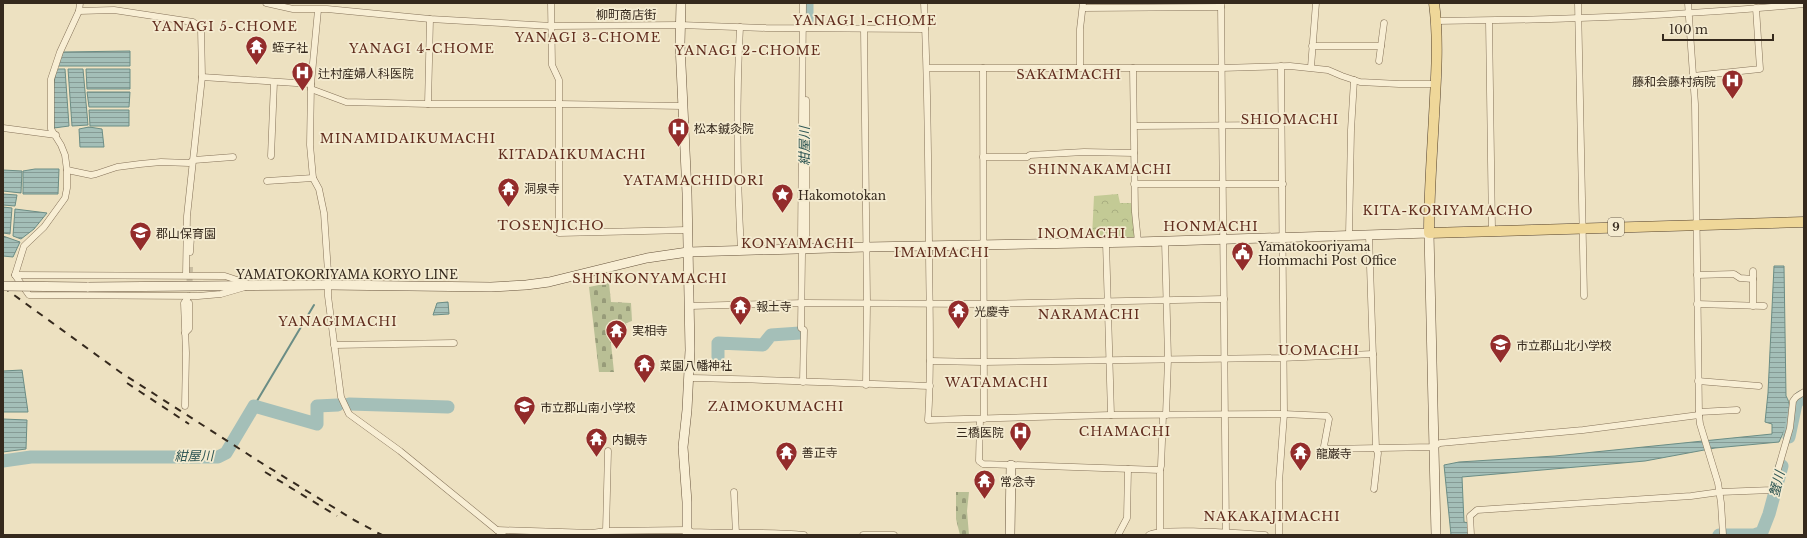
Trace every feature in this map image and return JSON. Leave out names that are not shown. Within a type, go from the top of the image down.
[{"type":"main road","points":[[681,3],[680,77],[683,106],[690,306],[689,378],[683,447],[687,502],[687,533]]},
{"type":"main road","points":[[1434,3],[1436,21],[1436,84],[1429,195],[1429,233],[1436,535]]},
{"type":"main road","name":"9","points":[[1429,233],[1804,222]]},
{"type":"main road","name":"YAMATOKORIYAMA KORYO LINE","points":[[3,286],[87,287],[328,285],[491,287],[526,285],[578,276],[647,258],[688,252],[928,245],[1138,242],[1429,233]]},
{"type":"main road","points":[[1010,535],[1011,465]]},
{"type":"street","points":[[15,275],[24,246],[44,227],[65,198],[67,188],[67,170],[65,155],[52,129],[51,79],[60,52],[79,11],[80,3]]},
{"type":"street","name":"柳町商店街","points":[[266,3],[293,9],[318,10],[327,6],[430,19],[552,26],[680,25],[925,29]]},
{"type":"street","points":[[551,3],[552,66],[559,80],[559,233],[687,230]]},
{"type":"street","points":[[803,3],[801,243],[804,249],[802,254],[804,303],[801,328],[804,330],[803,382]]},
{"type":"street","points":[[924,3],[927,68],[928,245],[930,303],[930,386],[928,420],[1111,414],[1284,414],[1327,416],[1329,419],[1324,446],[1327,449],[1376,449],[1402,446],[1433,446],[1440,443],[1583,430],[1737,410]]},
{"type":"street","points":[[1311,67],[1316,3]]},
{"type":"street","points":[[1578,3],[1584,296]]},
{"type":"street","points":[[1688,3],[1689,13],[1691,16],[1694,76],[1699,414],[1704,439],[1720,492],[1723,535]]},
{"type":"street","points":[[1436,21],[1578,19],[1689,13],[1804,4]]},
{"type":"street","points":[[1080,66],[1080,29],[1083,6],[1221,5],[1226,533]]},
{"type":"street","points":[[1694,76],[1760,69],[1756,8]]},
{"type":"street","points":[[79,11],[114,10],[193,22],[201,28],[202,77],[187,216],[186,275]]},
{"type":"street","points":[[318,10],[312,86],[310,145],[313,178],[319,189],[324,213],[328,285],[341,397],[349,414],[400,451],[503,535]]},
{"type":"street","points":[[428,104],[430,19]]},
{"type":"street","points":[[1489,21],[1492,230]]},
{"type":"street","points":[[1379,61],[1384,23]]},
{"type":"street","points":[[740,27],[738,67],[738,181],[741,251]]},
{"type":"street","points":[[864,28],[867,303],[866,385]]},
{"type":"street","points":[[1312,46],[1381,46]]},
{"type":"street","points":[[927,68],[1080,66],[1132,68],[1221,68],[1281,66],[1311,67],[1328,70],[1354,80],[1398,84],[1436,84]]},
{"type":"street","points":[[1279,535],[1279,482],[1284,414],[1281,66]]},
{"type":"street","points":[[982,68],[983,362],[982,419],[979,461],[983,464],[1160,470]]},
{"type":"street","points":[[1132,68],[1135,126],[1134,184],[1138,242]]},
{"type":"street","points":[[202,77],[312,86],[346,102],[683,106]]},
{"type":"street","points":[[1348,235],[1351,124],[1354,80]]},
{"type":"street","points":[[271,156],[274,82]]},
{"type":"street","points":[[1135,126],[1222,127],[1281,125]]},
{"type":"street","points":[[3,128],[56,135]]},
{"type":"street","points":[[983,157],[1028,157],[1030,155],[1084,152],[1134,153]]},
{"type":"street","points":[[67,170],[91,175],[117,167],[132,165],[161,162],[188,163],[194,160],[233,157]]},
{"type":"street","points":[[267,181],[313,178]]},
{"type":"street","points":[[1134,184],[1283,184]]},
{"type":"street","points":[[186,233],[191,237],[190,267]]},
{"type":"street","points":[[1369,235],[1376,449],[1378,453],[1374,489]]},
{"type":"street","points":[[1160,532],[1160,470],[1168,359],[1165,241]]},
{"type":"street","points":[[1106,242],[1111,414]]},
{"type":"street","points":[[1753,271],[1753,306]]},
{"type":"street","points":[[1697,275],[1734,274],[1740,278],[1753,278]]},
{"type":"street","points":[[15,275],[225,276],[252,286]]},
{"type":"street","points":[[15,275],[29,295],[189,296],[221,294],[252,286]]},
{"type":"street","points":[[185,406],[186,353],[184,303],[189,296]]},
{"type":"street","points":[[690,306],[804,303],[982,304],[1224,299]]},
{"type":"street","points":[[185,333],[189,329],[189,303]]},
{"type":"street","points":[[1697,304],[1764,306]]},
{"type":"street","points":[[334,345],[454,343]]},
{"type":"street","points":[[930,361],[983,362],[1281,358],[1284,356],[1373,354]]},
{"type":"street","points":[[689,378],[930,386]]},
{"type":"street","points":[[1698,381],[1759,386]]},
{"type":"street","points":[[1471,535],[1470,516],[1477,510],[1691,496],[1720,492],[1772,490],[1790,428],[1793,401],[1804,392]]},
{"type":"street","points":[[606,531],[608,451]]},
{"type":"street","points":[[1118,535],[1127,518],[1128,469]]},
{"type":"street","points":[[734,492],[737,534]]},
{"type":"street","points":[[498,530],[592,533],[606,531],[737,534],[784,533],[804,535]]},
{"type":"street","points":[[1149,535],[1154,532],[1160,532],[1265,535]]},
{"type":"street","points":[[863,535],[894,535]]},
{"type":"green space","points":[[1118,194],[1120,203],[1131,203],[1136,239],[1092,237],[1094,196]]},
{"type":"green space","points":[[609,283],[611,302],[631,303],[632,321],[626,323],[627,329],[610,334],[614,372],[599,372],[589,287]]},
{"type":"green space","points":[[956,492],[969,492],[967,511],[969,535],[960,535],[956,519]]},
{"type":"water","points":[[130,51],[130,66],[58,66],[63,52]]},
{"type":"water","points":[[57,69],[65,69],[69,126],[54,128],[53,91]]},
{"type":"water","points":[[68,69],[83,69],[88,125],[72,126]]},
{"type":"water","points":[[86,69],[130,69],[130,89],[87,89]]},
{"type":"water","points":[[87,92],[130,92],[129,107],[89,107]]},
{"type":"water","points":[[89,110],[129,110],[129,126],[90,126]]},
{"type":"water","points":[[89,127],[102,129],[104,147],[80,147],[79,129]]},
{"type":"water","points":[[35,169],[59,169],[58,194],[23,194],[23,171]]},
{"type":"water","points":[[3,170],[22,171],[21,193],[3,191]]},
{"type":"water","points":[[3,194],[17,195],[15,206],[3,205]]},
{"type":"water","points":[[3,207],[12,208],[10,234],[3,233]]},
{"type":"water","points":[[15,209],[47,213],[34,229],[21,239],[13,236]]},
{"type":"water","points":[[3,236],[20,242],[13,257],[3,256]]},
{"type":"water","points":[[1774,266],[1784,266],[1786,396],[1790,407],[1788,419],[1779,442],[1715,448],[1645,461],[1462,477],[1464,522],[1468,523],[1469,535],[1451,535],[1444,465],[1459,462],[1555,456],[1772,434],[1772,424],[1765,422],[1768,393]]},
{"type":"water","points":[[448,302],[449,314],[433,315],[437,303]]},
{"type":"water","points":[[22,370],[28,412],[3,412],[3,371]]},
{"type":"water","points":[[3,419],[27,420],[26,449],[3,452]]},
{"type":"waterway","name":"紺屋川","points":[[807,3],[807,21]]},
{"type":"waterway","points":[[254,406],[314,305]]},
{"type":"waterway","name":"紺屋川","points":[[718,357],[718,343],[763,345],[771,335],[800,333]]},
{"type":"waterway","name":"蟹川","points":[[1789,437],[1796,404],[1801,397],[1804,396]]},
{"type":"waterway","name":"紺屋川","points":[[349,404],[448,407]]},
{"type":"waterway","name":"紺屋川","points":[[3,461],[31,457],[218,457],[226,453],[254,406],[317,424],[317,406],[338,405]]},
{"type":"waterway","name":"蟹川","points":[[1719,535],[1754,535],[1762,532],[1769,514],[1782,466]]},
{"type":"tunnel","points":[[189,299],[190,267]]},
{"type":"railway","points":[[3,287],[120,372],[260,462],[354,520],[382,535]]},
{"type":"railway","points":[[127,383],[189,424]]},
{"type":"railway","points":[[265,472],[337,516]]},
{"type":"place","name":"蛭子社","points":[[256,66]]},
{"type":"place","name":"辻村産婦人科医院","points":[[302,92]]},
{"type":"place","name":"藤和会藤村病院","points":[[1732,100]]},
{"type":"place","name":"松本鍼灸院","points":[[678,148]]},
{"type":"place","name":"洞泉寺","points":[[508,208]]},
{"type":"place","name":"Hakomotokan","points":[[782,214]]},
{"type":"place","name":"郡山保育園","points":[[140,252]]},
{"type":"place","name":"Yamatokooriyama Hommachi Post Office","points":[[1242,272]]},
{"type":"place","name":"報土寺","points":[[740,326]]},
{"type":"place","name":"光慶寺","points":[[959,330]]},
{"type":"place","name":"実相寺","points":[[617,350]]},
{"type":"place","name":"市立郡山北小学校","points":[[1501,364]]},
{"type":"place","name":"菜園八幡神社","points":[[644,384]]},
{"type":"place","name":"市立郡山南小学校","points":[[525,426]]},
{"type":"place","name":"三橋医院","points":[[1020,452]]},
{"type":"place","name":"内観寺","points":[[597,458]]},
{"type":"place","name":"善正寺","points":[[787,472]]},
{"type":"place","name":"龍巌寺","points":[[1300,472]]},
{"type":"place","name":"常念寺","points":[[984,500]]},
{"type":"district","name":"YANAGI 1-CHOME","points":[[865,20]]},
{"type":"district","name":"YANAGI 5-CHOME","points":[[225,26]]},
{"type":"district","name":"YANAGI 3-CHOME","points":[[588,37]]},
{"type":"district","name":"YANAGI 4-CHOME","points":[[422,48]]},
{"type":"district","name":"YANAGI 2-CHOME","points":[[748,50]]},
{"type":"district","name":"SAKAIMACHI","points":[[1069,74]]},
{"type":"district","name":"SHIOMACHI","points":[[1290,119]]},
{"type":"district","name":"MINAMIDAIKUMACHI","points":[[408,138]]},
{"type":"district","name":"KITADAIKUMACHI","points":[[572,154]]},
{"type":"district","name":"SHINNAKAMACHI","points":[[1100,169]]},
{"type":"district","name":"YATAMACHIDORI","points":[[694,180]]},
{"type":"district","name":"KITA-KORIYAMACHO","points":[[1448,210]]},
{"type":"district","name":"TOSENJICHO","points":[[551,225]]},
{"type":"district","name":"HONMACHI","points":[[1211,226]]},
{"type":"district","name":"INOMACHI","points":[[1082,233]]},
{"type":"district","name":"KONYAMACHI","points":[[798,243]]},
{"type":"district","name":"IMAIMACHI","points":[[942,252]]},
{"type":"district","name":"SHINKONYAMACHI","points":[[650,278]]},
{"type":"district","name":"NARAMACHI","points":[[1089,314]]},
{"type":"district","name":"YANAGIMACHI","points":[[338,321]]},
{"type":"district","name":"UOMACHI","points":[[1319,350]]},
{"type":"district","name":"WATAMACHI","points":[[997,382]]},
{"type":"district","name":"ZAIMOKUMACHI","points":[[776,406]]},
{"type":"district","name":"CHAMACHI","points":[[1125,431]]},
{"type":"district","name":"NAKAKAJIMACHI","points":[[1272,516]]}]
